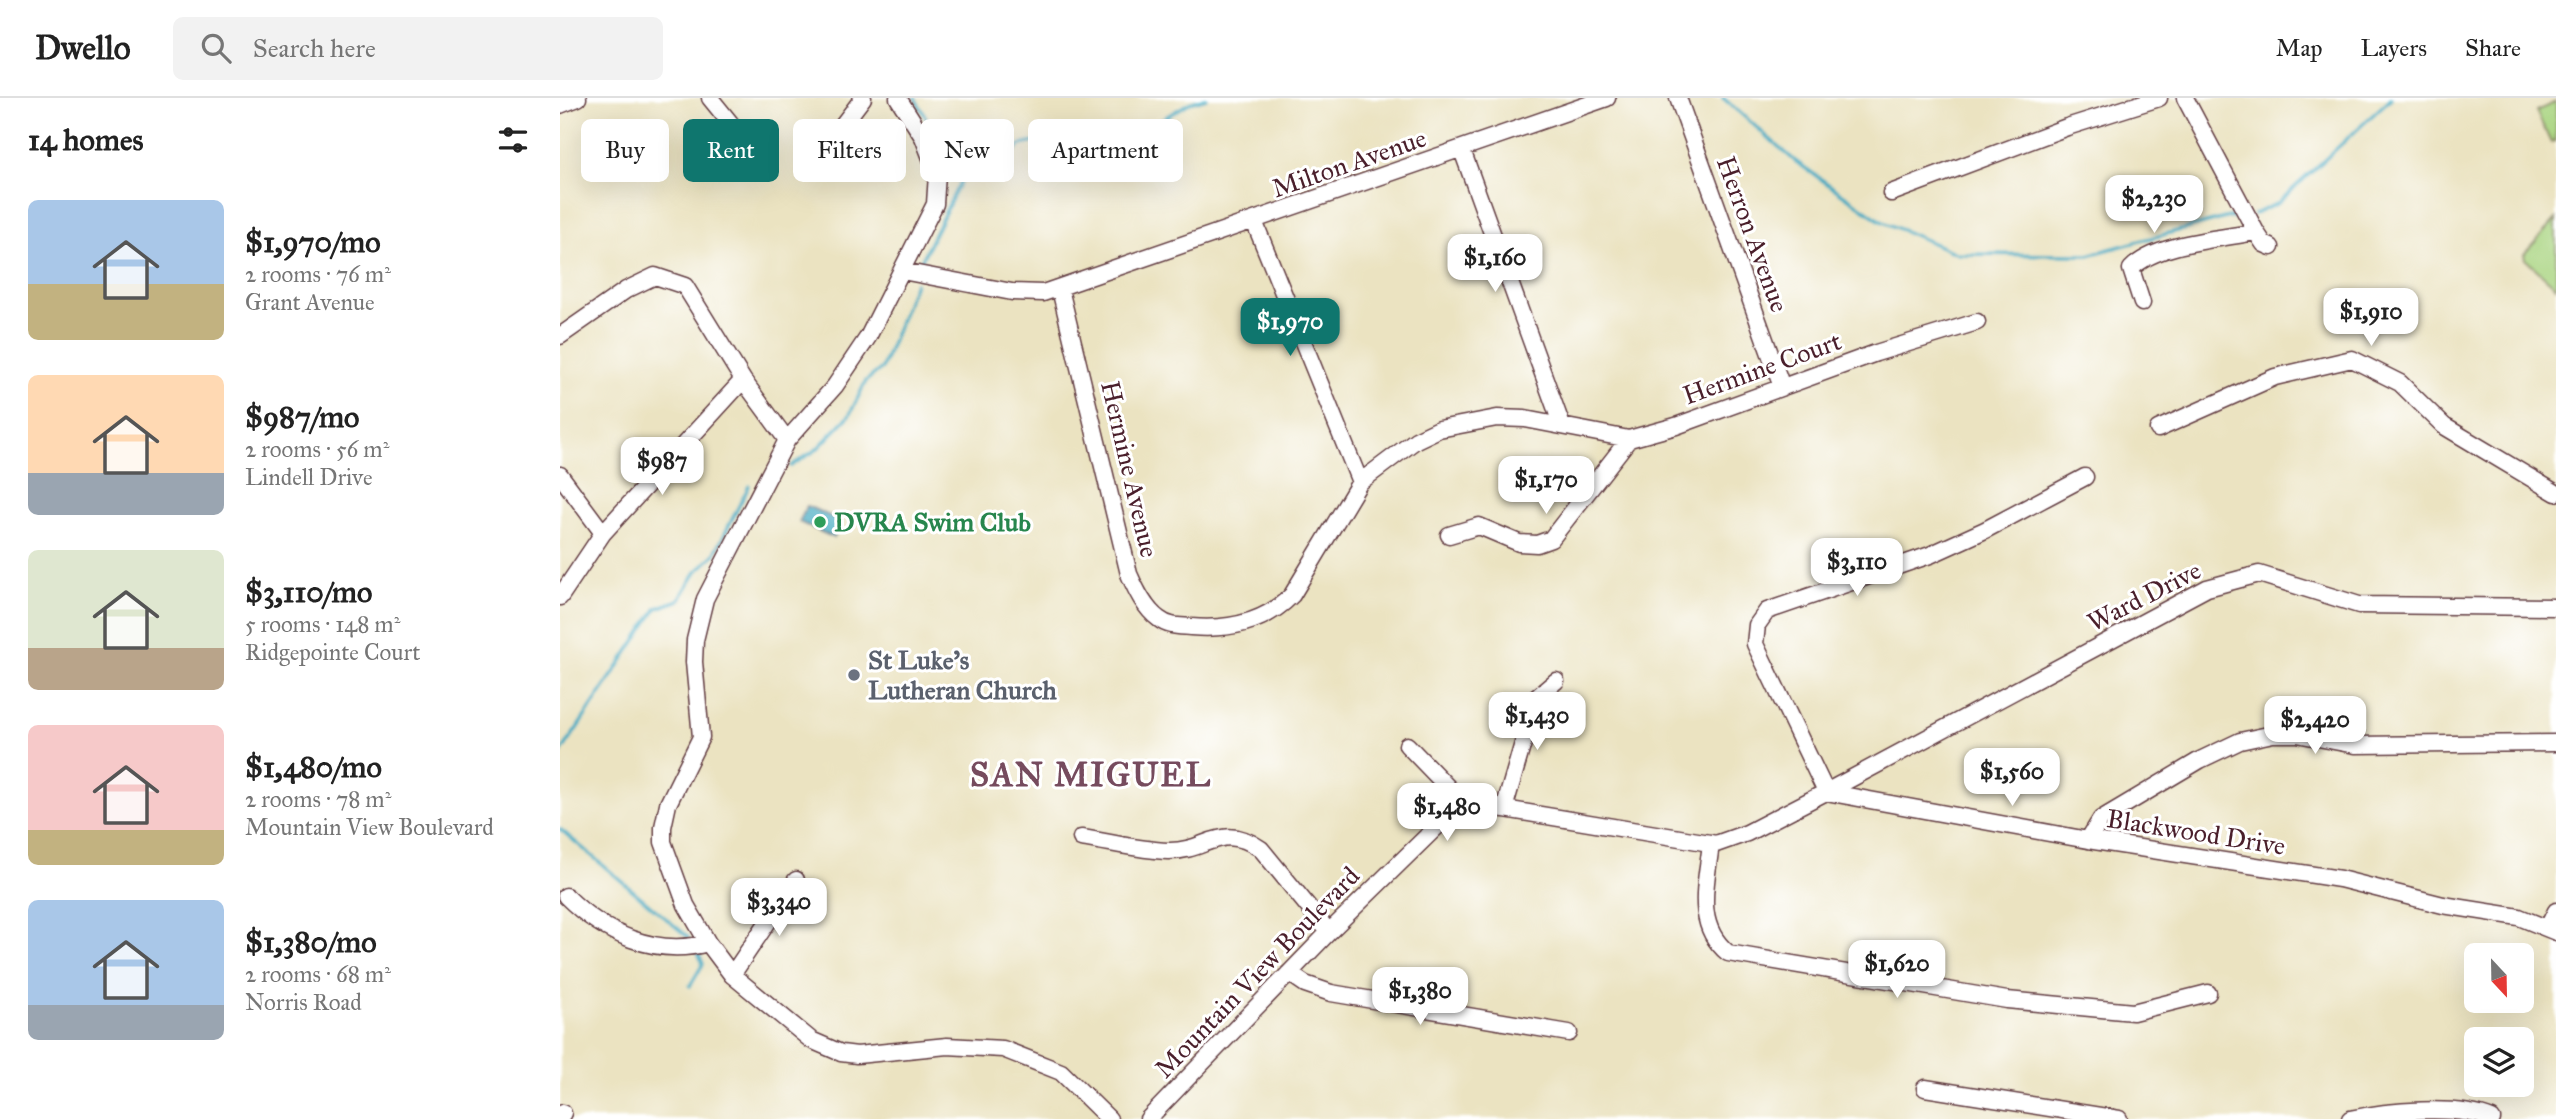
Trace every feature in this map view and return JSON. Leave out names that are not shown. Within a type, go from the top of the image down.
[{"type":"street","points":[[560,105],[578,98]]},
{"type":"street","points":[[710,98],[727,119]]},
{"type":"street","points":[[847,119],[863,98]]},
{"type":"street","points":[[898,98],[923,138],[937,174],[935,204],[851,364],[787,440],[705,599],[695,640],[694,662],[702,719],[701,737],[668,804],[663,842],[676,883],[694,922],[732,975],[765,1005],[825,1047],[857,1055],[947,1046],[1003,1049],[1061,1072],[1109,1119]]},
{"type":"street","name":"Milton Avenue","points":[[902,271],[1012,292],[1044,293],[1607,98]]},
{"type":"street","name":"Herron Avenue","points":[[1678,98],[1782,387]]},
{"type":"street","points":[[1891,193],[2067,127],[2159,98]]},
{"type":"street","points":[[2185,98],[2256,232],[2264,244],[2271,247]]},
{"type":"street","points":[[1462,150],[1562,426]]},
{"type":"street","points":[[1254,222],[1360,482]]},
{"type":"street","points":[[2142,303],[2131,269],[2142,258],[2183,246],[2256,232]]},
{"type":"street","points":[[560,336],[626,290],[655,276],[685,286],[743,380],[787,440]]},
{"type":"street","name":"Hermine Avenue","points":[[1060,289],[1103,456],[1124,560],[1136,589],[1161,621],[1172,626],[1224,628],[1255,620],[1276,610],[1292,595],[1360,482],[1416,440],[1439,429],[1497,418],[1562,426]]},
{"type":"street","name":"Hermine Court","points":[[1562,426],[1629,439],[1675,426],[1876,353],[1977,322]]},
{"type":"street","points":[[2158,429],[2275,377],[2352,359],[2400,383],[2444,426],[2556,494]]},
{"type":"street","points":[[560,597],[603,533],[743,380]]},
{"type":"street","points":[[1449,535],[1484,526],[1519,543],[1537,544],[1551,538],[1629,439]]},
{"type":"street","points":[[560,475],[603,533]]},
{"type":"street","points":[[1407,745],[1462,802],[1711,844],[1732,840],[1826,792],[1755,644],[1757,625],[1767,611],[1930,555],[1985,530],[2085,477]]},
{"type":"street","name":"Ward Drive","points":[[1826,792],[2207,588],[2259,574],[2359,605],[2556,607]]},
{"type":"street","points":[[1504,809],[1531,708],[1542,690],[1556,681]]},
{"type":"street","points":[[2088,840],[2101,820],[2200,760],[2240,741],[2273,734],[2297,734],[2355,745],[2556,743]]},
{"type":"street","name":"Blackwood Drive","points":[[1826,792],[2088,840],[2340,880],[2443,905],[2509,914],[2552,930]]},
{"type":"street","name":"Mountain View Boulevard","points":[[1148,1119],[1329,932],[1462,802]]},
{"type":"street","points":[[1081,838],[1166,851],[1191,848],[1226,836],[1247,840],[1261,849],[1329,932]]},
{"type":"street","points":[[1711,844],[1704,912],[1713,936],[1728,953],[2007,1000],[2120,1011],[2133,1012],[2208,993]]},
{"type":"street","points":[[732,975],[796,880]]},
{"type":"street","points":[[566,896],[591,918],[638,942],[674,949],[708,943]]},
{"type":"street","points":[[2552,930],[2556,911]]},
{"type":"street","points":[[1289,973],[1306,984],[1331,993],[1569,1033]]},
{"type":"street","points":[[1926,1088],[2119,1119]]},
{"type":"street","points":[[2350,1119],[2375,1113],[2432,1110],[2492,1119]]},
{"type":"green space","points":[[2556,102],[2556,141],[2551,143],[2536,111]]},
{"type":"green space","points":[[2556,219],[2556,287],[2525,259],[2524,254]]},
{"type":"water","name":"DVRA Swim Club","points":[[807,506],[841,521],[834,538],[799,522]]},
{"type":"waterway","points":[[915,98],[927,119]]},
{"type":"waterway","points":[[919,265],[961,180],[1004,162],[1021,145],[1082,132],[1144,130],[1189,103],[1206,98]]},
{"type":"waterway","points":[[1723,98],[1795,161],[1881,221],[1958,254],[2088,255],[2229,217],[2240,219]]},
{"type":"waterway","points":[[2255,214],[2278,203],[2391,98]]},
{"type":"waterway","points":[[791,466],[816,450],[849,416],[866,381],[882,368],[915,283]]},
{"type":"waterway","points":[[560,754],[657,608],[679,600],[696,572],[714,555],[749,486]]},
{"type":"waterway","points":[[560,829],[688,937]]},
{"type":"waterway","points":[[690,986],[703,964],[698,952]]},
{"type":"place","name":"DVRA Swim Club","points":[[820,522]]},
{"type":"place","name":"St Luke's Lutheran Church","points":[[854,675]]},
{"type":"district","name":"SAN MIGUEL","points":[[1091,775]]}]
